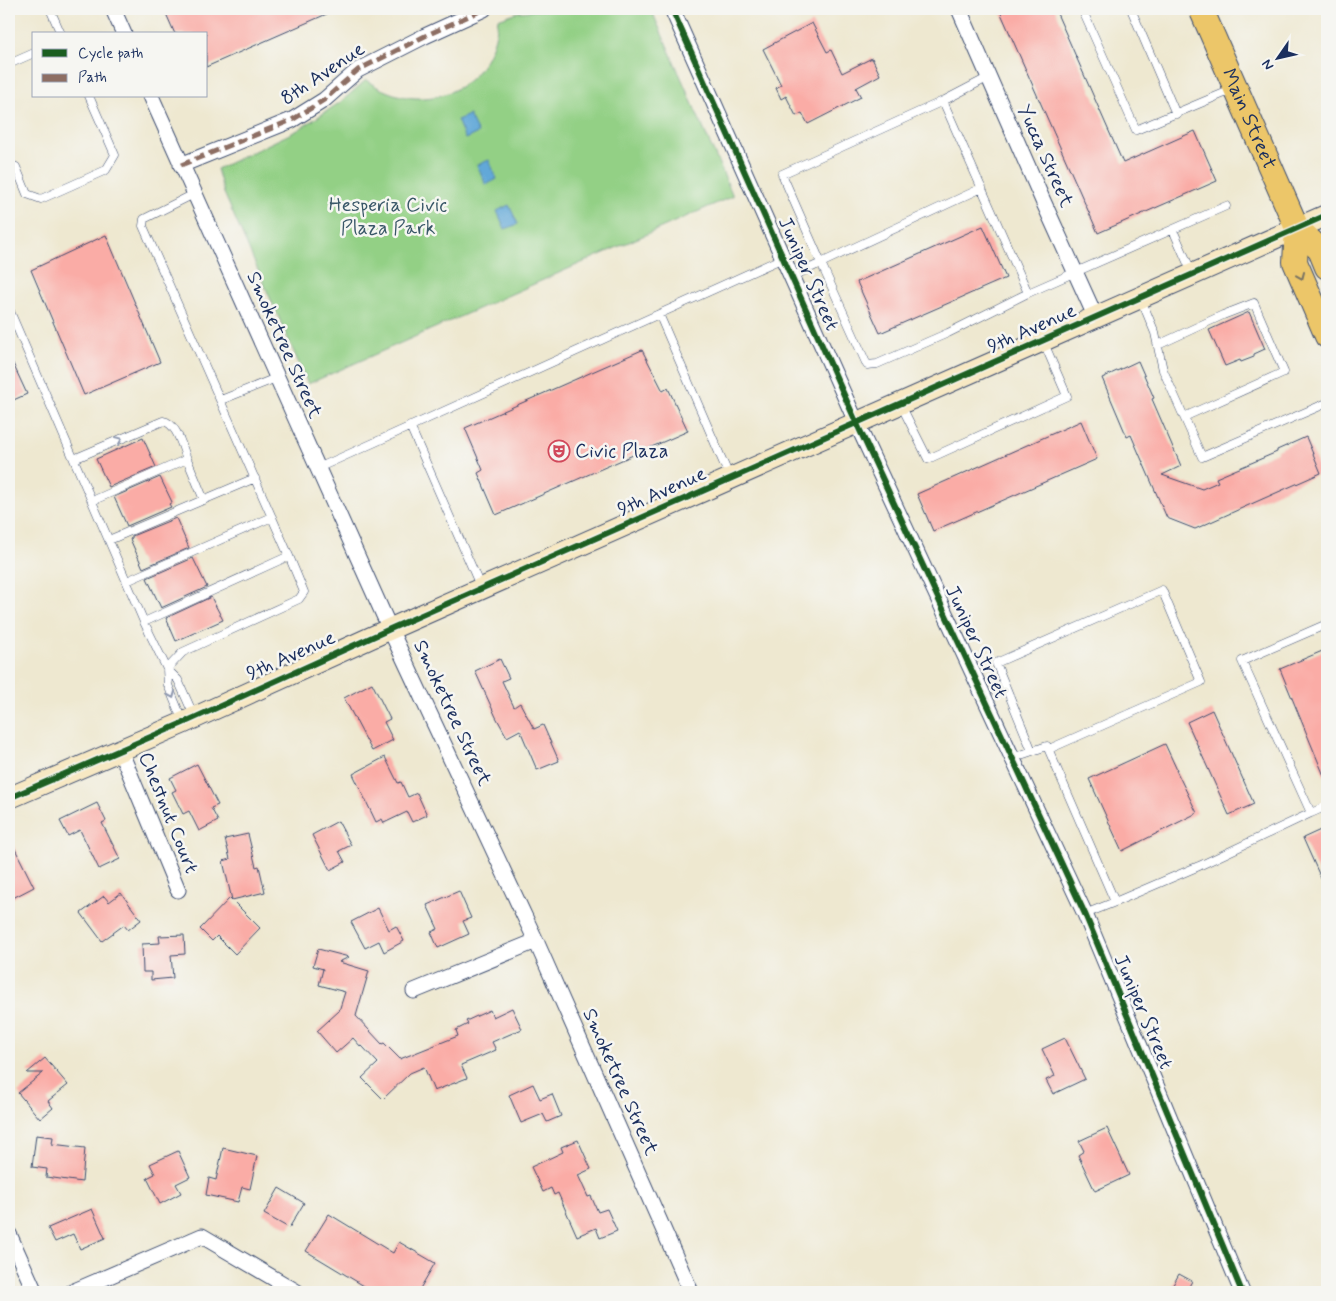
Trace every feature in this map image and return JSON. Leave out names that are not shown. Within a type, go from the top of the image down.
[{"type":"main road","name":"Main Street","points":[[1201,9],[1297,228],[1320,250],[1327,266]]},
{"type":"main road","name":"Main Street","points":[[1297,228],[1295,262],[1327,336]]},
{"type":"street","points":[[113,9],[123,32]]},
{"type":"street","name":"8th Avenue","points":[[181,166],[292,120],[324,100],[358,70],[484,9]]},
{"type":"street","name":"Juniper Street","points":[[672,9],[857,424],[1085,914],[1242,1292]]},
{"type":"street","name":"Yucca Street","points":[[959,9],[1096,318]]},
{"type":"street","name":"Smoketree Street","points":[[152,98],[390,629],[536,940],[691,1292]]},
{"type":"street","name":"9th Avenue","points":[[9,798],[1327,215]]},
{"type":"street","name":"Chestnut Court","points":[[120,750],[178,890]]},
{"type":"street","points":[[414,991],[536,940]]},
{"type":"street","points":[[9,1234],[35,1292]]},
{"type":"street","points":[[72,1292],[202,1236],[297,1292]]},
{"type":"lane","points":[[50,9],[60,32]]},
{"type":"lane","points":[[1082,9],[1136,130],[1236,89]]},
{"type":"lane","points":[[1131,9],[1176,114]]},
{"type":"lane","points":[[9,64],[32,54]]},
{"type":"lane","points":[[989,77],[943,101],[782,174],[868,365],[877,364],[948,333],[1028,293],[1226,206]]},
{"type":"lane","points":[[9,164],[16,168],[27,194],[41,199],[106,170],[115,155],[90,98]]},
{"type":"lane","points":[[943,101],[1028,293]]},
{"type":"lane","points":[[791,276],[821,264],[982,188]]},
{"type":"lane","points":[[189,720],[168,685],[167,669],[183,652],[299,599],[304,592],[143,226],[144,219],[194,194]]},
{"type":"lane","points":[[1173,230],[1193,275]]},
{"type":"lane","points":[[318,468],[783,258]]},
{"type":"lane","points":[[1140,298],[1155,333],[1163,370],[1202,456],[1327,403]]},
{"type":"lane","points":[[1158,345],[1254,303],[1284,372],[1184,417]]},
{"type":"lane","points":[[9,309],[144,622],[167,669],[178,680],[189,720]]},
{"type":"lane","points":[[659,314],[731,480]]},
{"type":"lane","points":[[901,405],[928,459],[1067,396],[1044,341]]},
{"type":"lane","points":[[221,400],[276,378]]},
{"type":"lane","points":[[74,459],[163,421],[168,422],[173,426],[204,500]]},
{"type":"lane","points":[[410,426],[481,589]]},
{"type":"lane","points":[[92,501],[187,459]]},
{"type":"lane","points":[[109,540],[255,478]]},
{"type":"lane","points":[[127,581],[272,517]]},
{"type":"lane","points":[[144,622],[289,556]]},
{"type":"lane","points":[[1032,751],[996,663],[1162,590],[1201,682],[1049,749]]},
{"type":"lane","points":[[1311,813],[1242,661],[1327,624]]},
{"type":"lane","points":[[1012,758],[1047,746],[1115,902]]},
{"type":"lane","points":[[1085,914],[1199,866],[1327,806]]},
{"type":"green space","name":"Hesperia Civic Plaza Park","points":[[552,9],[651,9],[733,196],[308,384],[224,193],[217,169],[298,130],[342,101],[366,80],[388,92],[410,97],[431,97],[451,92],[469,80],[483,65],[493,44],[498,19],[518,12]]},
{"type":"water","points":[[469,115],[478,133],[465,139],[457,120]]},
{"type":"water","points":[[489,160],[497,179],[486,185],[477,165]]},
{"type":"water","points":[[509,205],[518,224],[505,229],[497,211]]},
{"type":"building","points":[[164,9],[338,9],[208,66],[208,32],[174,32]]},
{"type":"building","points":[[999,9],[1055,9],[1123,163],[1195,131],[1217,181],[1098,233]]},
{"type":"building","points":[[812,23],[827,52],[831,50],[842,73],[872,58],[880,75],[856,88],[861,97],[808,124],[802,113],[796,116],[786,96],[781,99],[776,88],[781,85],[763,49]]},
{"type":"building","points":[[983,226],[1006,278],[880,333],[857,282]]},
{"type":"building","points":[[106,235],[160,362],[84,395],[31,270]]},
{"type":"building","points":[[1249,312],[1265,349],[1254,354],[1254,357],[1225,366],[1209,330]]},
{"type":"building","name":"Civic Plaza","points":[[642,350],[663,391],[668,388],[688,431],[496,515],[478,473],[483,470],[465,428]]},
{"type":"building","points":[[9,355],[27,394],[9,402]]},
{"type":"building","points":[[1138,361],[1181,466],[1162,475],[1202,489],[1218,482],[1216,478],[1277,452],[1277,450],[1306,437],[1321,473],[1195,529],[1167,518],[1131,435],[1127,437],[1102,378]]},
{"type":"building","points":[[1081,421],[1097,459],[933,531],[917,494]]},
{"type":"building","points":[[143,438],[156,467],[109,487],[96,459]]},
{"type":"building","points":[[160,477],[172,502],[169,504],[171,507],[127,526],[114,497]]},
{"type":"building","points":[[176,518],[189,548],[143,568],[130,539],[132,536]]},
{"type":"building","points":[[193,558],[207,587],[161,608],[147,578]]},
{"type":"building","points":[[211,597],[223,620],[176,641],[166,618]]},
{"type":"building","points":[[1327,649],[1327,783],[1280,669]]},
{"type":"building","points":[[500,659],[509,678],[502,681],[514,707],[520,703],[534,729],[543,725],[559,761],[537,770],[520,730],[507,737],[475,671]]},
{"type":"building","points":[[372,683],[390,719],[384,722],[393,740],[372,751],[344,698]]},
{"type":"building","points":[[1212,710],[1254,804],[1229,815],[1187,722]]},
{"type":"building","points":[[1165,744],[1197,813],[1122,851],[1089,779]]},
{"type":"building","points":[[385,757],[398,783],[401,782],[408,797],[417,793],[427,815],[412,822],[407,812],[384,823],[382,819],[376,822],[353,774]]},
{"type":"building","points":[[197,764],[218,805],[211,808],[218,821],[199,831],[189,811],[183,814],[172,792],[176,790],[170,778]]},
{"type":"building","points":[[97,803],[106,821],[102,823],[120,859],[99,869],[80,830],[68,836],[60,821]]},
{"type":"building","points":[[338,821],[351,845],[339,851],[345,862],[330,870],[312,835]]},
{"type":"building","points":[[1327,827],[1327,892],[1303,838]]},
{"type":"building","points":[[248,834],[256,867],[259,866],[265,892],[232,900],[223,861],[230,859],[225,839]]},
{"type":"building","points":[[9,837],[34,887],[9,900]]},
{"type":"building","points":[[459,891],[471,918],[463,921],[469,934],[438,948],[431,932],[438,929],[427,905]]},
{"type":"building","points":[[121,893],[141,920],[128,930],[124,925],[102,941],[81,913],[104,896],[109,902]]},
{"type":"building","points":[[230,898],[260,928],[235,954],[217,936],[212,941],[200,929]]},
{"type":"building","points":[[378,908],[389,930],[396,926],[404,941],[384,952],[379,941],[365,948],[351,922]]},
{"type":"building","points":[[184,935],[185,954],[171,955],[173,978],[151,980],[151,972],[143,972],[142,944],[160,943],[159,936]]},
{"type":"building","points":[[318,949],[349,957],[339,962],[369,971],[356,1016],[382,1044],[384,1043],[400,1059],[458,1036],[456,1030],[468,1024],[466,1021],[490,1010],[493,1017],[512,1008],[522,1029],[492,1042],[496,1050],[461,1065],[467,1078],[434,1091],[424,1067],[410,1073],[383,1099],[362,1078],[378,1063],[362,1046],[353,1038],[336,1053],[317,1031],[339,1011],[345,992],[319,985],[323,969],[313,966]]},
{"type":"building","points":[[1065,1038],[1085,1079],[1053,1094],[1046,1080],[1055,1076],[1042,1049]]},
{"type":"building","points":[[45,1058],[68,1085],[48,1101],[53,1108],[40,1119],[18,1093],[43,1073],[27,1073]]},
{"type":"building","points":[[533,1084],[540,1099],[552,1094],[561,1116],[547,1122],[543,1114],[521,1123],[509,1095]]},
{"type":"building","points":[[1107,1128],[1129,1175],[1095,1191],[1078,1155],[1084,1151],[1079,1141]]},
{"type":"building","points":[[36,1135],[53,1137],[52,1144],[85,1148],[82,1182],[46,1177],[47,1169],[32,1167]]},
{"type":"building","points":[[578,1140],[591,1169],[578,1175],[588,1197],[591,1196],[598,1212],[607,1209],[617,1231],[600,1238],[596,1228],[577,1236],[558,1193],[554,1195],[551,1188],[543,1192],[531,1167],[563,1152],[561,1147]]},
{"type":"building","points":[[223,1148],[257,1156],[250,1189],[242,1187],[238,1202],[206,1195],[209,1178],[216,1180]]},
{"type":"building","points":[[178,1151],[190,1177],[176,1184],[181,1193],[160,1204],[147,1178],[155,1174],[150,1164]]},
{"type":"building","points":[[279,1188],[304,1203],[289,1228],[264,1214]]},
{"type":"building","points":[[92,1209],[105,1238],[80,1249],[73,1234],[55,1242],[48,1228]]},
{"type":"building","points":[[329,1214],[393,1253],[399,1242],[435,1263],[418,1292],[374,1292],[306,1251]]},
{"type":"building","points":[[1179,1274],[1192,1281],[1186,1292],[1169,1292]]},
{"type":"marked path","points":[[181,165],[292,120],[324,100],[358,70],[484,9]]},
{"type":"cycle path","points":[[672,9],[857,424],[1085,914],[1242,1292]]},
{"type":"cycle path","points":[[9,798],[183,723],[390,629],[1327,215]]},
{"type":"place","name":"Civic Plaza","points":[[559,451]]}]
